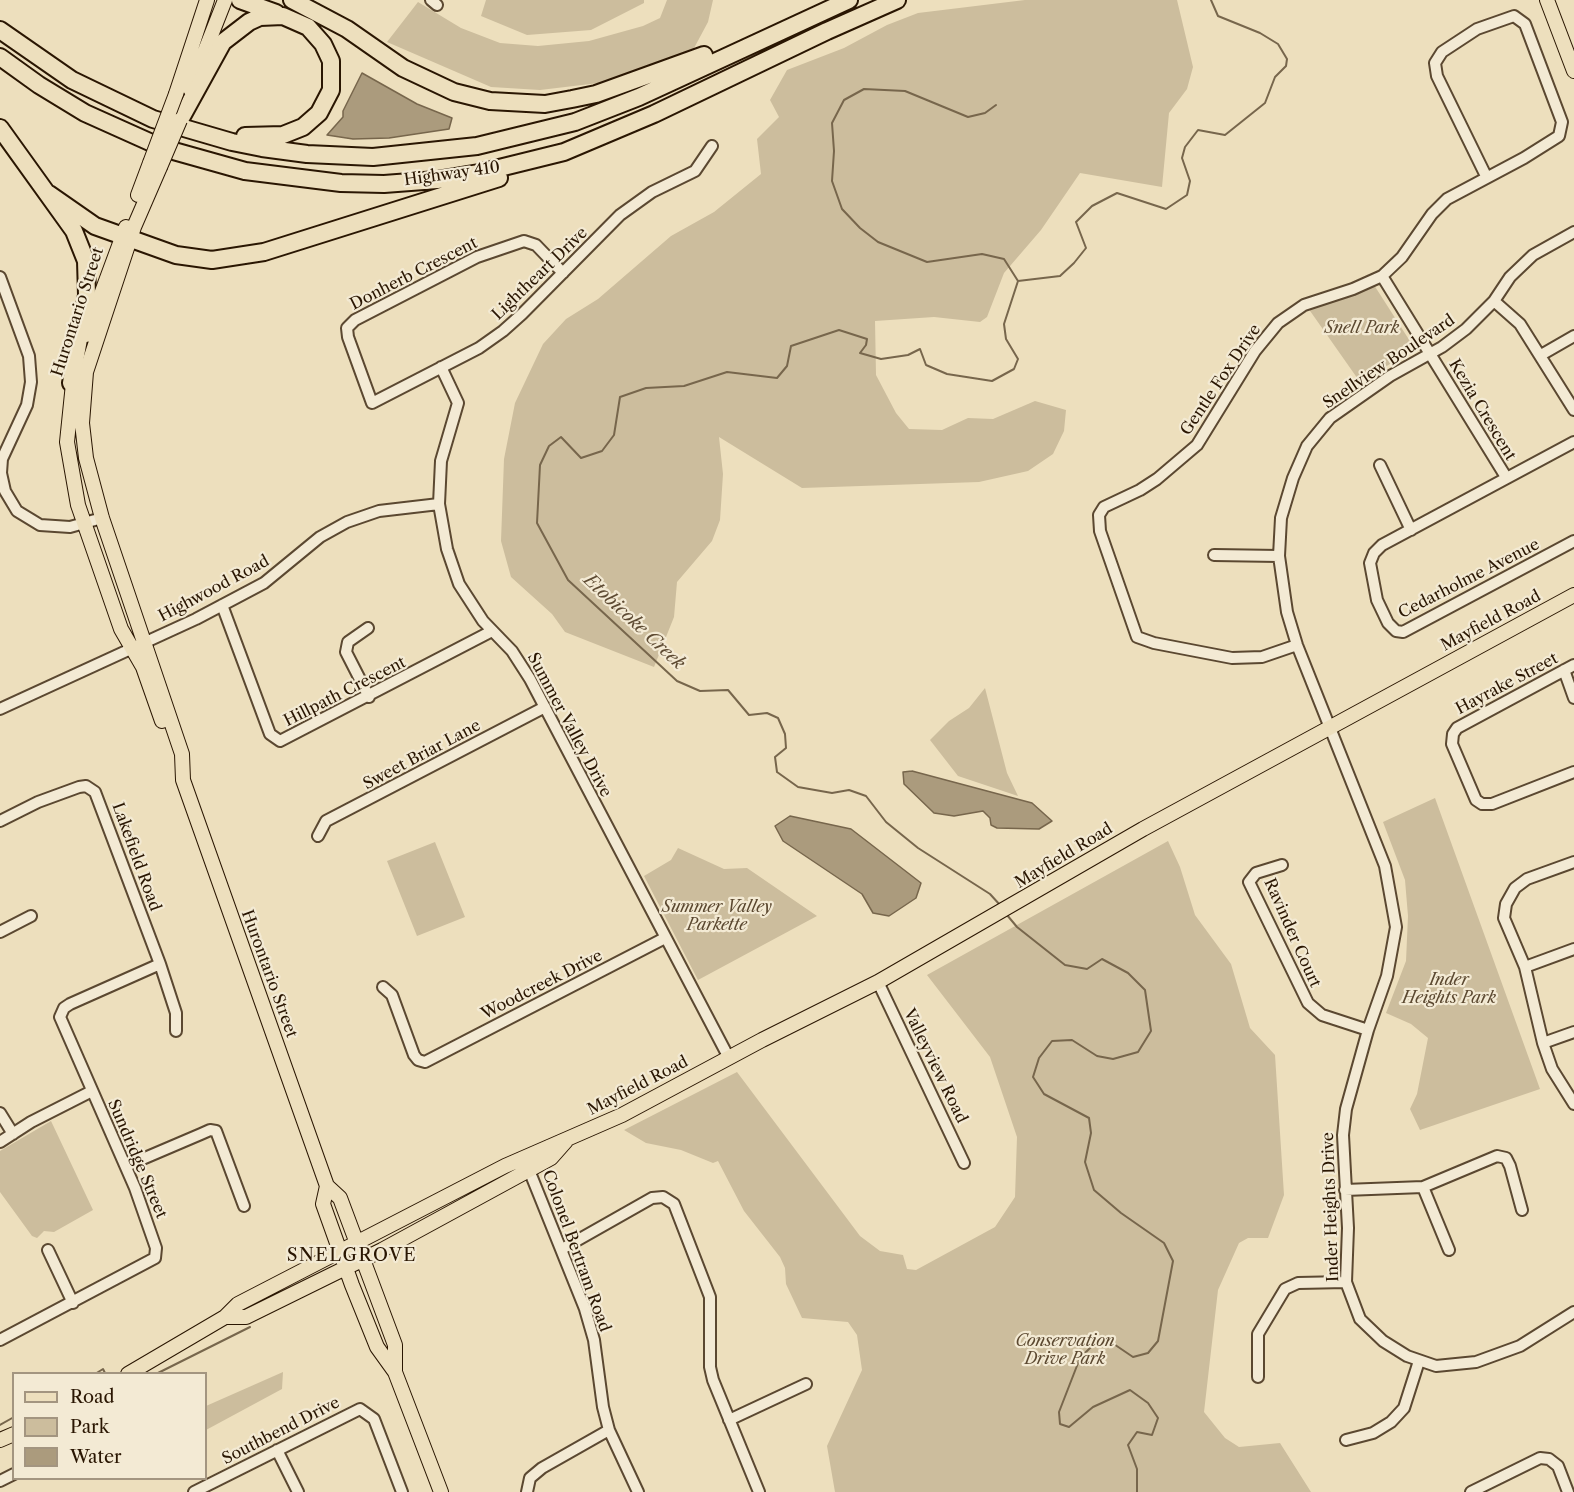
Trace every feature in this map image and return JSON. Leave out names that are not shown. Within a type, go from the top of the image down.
[{"type":"highway","points":[[153,119],[208,131],[260,137],[283,135],[309,123],[326,103],[331,90],[331,62],[315,34],[297,21],[240,0]]},
{"type":"highway","points":[[292,0],[324,15],[403,68],[431,82],[477,99],[518,104],[545,104],[596,94],[738,43],[765,37]]},
{"type":"highway","name":"Highway 410","points":[[0,30],[72,80],[153,119],[232,142],[307,154],[373,157],[428,153],[477,146],[575,122],[639,97],[849,0]]},
{"type":"highway","name":"Highway 410","points":[[0,57],[85,113],[163,148],[245,171],[341,183],[384,184],[437,180],[564,152],[654,114],[826,31],[897,0]]},
{"type":"highway","points":[[180,120],[185,97],[238,27],[260,17],[283,16]]},
{"type":"highway","points":[[0,128],[49,194],[74,231],[82,248],[87,274],[87,297],[71,383]]},
{"type":"highway","points":[[49,194],[87,222],[126,238],[185,257],[228,259],[264,252],[481,184],[547,162],[564,152]]},
{"type":"main road","name":"Hurontario Street","points":[[185,97],[207,0]]},
{"type":"main road","name":"Hurontario Street","points":[[183,772],[175,757],[143,667],[121,629],[78,505],[66,431],[71,383],[89,325],[225,0]]},
{"type":"main road","points":[[1547,0],[1574,71]]},
{"type":"main road","name":"Hurontario Street","points":[[155,165],[180,120]]},
{"type":"main road","name":"Hurontario Street","points":[[126,238],[83,387],[84,447],[102,518],[182,754],[183,780],[327,1186],[340,1198],[395,1345],[395,1372]]},
{"type":"main road","name":"Mayfield Road","points":[[131,1372],[225,1317],[238,1304],[357,1243],[527,1164],[551,1158],[568,1138],[622,1115],[878,982],[1143,829],[1574,595]]},
{"type":"main road","name":"Mayfield Road","points":[[225,1317],[246,1317],[363,1259],[527,1164]]},
{"type":"main road","name":"Hurontario Street","points":[[327,1186],[323,1204],[340,1251],[377,1347],[395,1372],[441,1492]]},
{"type":"street","points":[[1382,276],[1402,257],[1439,206],[1486,176],[1552,142],[1562,129],[1525,24],[1509,15],[1478,29],[1442,52],[1435,63],[1437,76],[1486,176]]},
{"type":"street","name":"Lightheart Drive","points":[[372,403],[503,331],[639,200],[695,171],[712,146]]},
{"type":"street","name":"Snellview Boulevard","points":[[1329,726],[1297,645],[1287,612],[1279,556],[1281,518],[1293,478],[1307,446],[1339,412],[1390,376],[1430,353],[1466,328],[1494,301],[1510,277],[1533,255],[1574,232]]},
{"type":"street","name":"Donherb Crescent","points":[[372,403],[348,337],[348,328],[355,320],[477,257],[524,241],[536,245],[563,273]]},
{"type":"street","name":"Kezia Crescent","points":[[1382,276],[1506,477],[1574,442]]},
{"type":"street","name":"Gentle Fox Drive","points":[[1297,645],[1262,657],[1232,658],[1154,644],[1137,637],[1100,531],[1099,515],[1104,507],[1157,479],[1197,445],[1256,351],[1278,323],[1304,305],[1353,289],[1382,276]]},
{"type":"street","points":[[0,277],[29,356],[31,382],[27,405],[2,459],[1,473],[4,491],[17,511],[33,522],[55,528],[102,518]]},
{"type":"street","points":[[1494,301],[1520,324],[1574,410]]},
{"type":"street","points":[[1541,355],[1574,336]]},
{"type":"street","name":"Summer Valley Drive","points":[[441,367],[458,403],[441,461],[439,504],[447,549],[459,584],[468,600],[492,631],[522,665],[729,1058]]},
{"type":"street","points":[[1380,465],[1411,530]]},
{"type":"street","name":"Cedarholme Avenue","points":[[1506,477],[1382,545],[1374,553],[1370,563],[1377,600],[1388,623],[1396,631],[1410,629],[1574,541]]},
{"type":"street","name":"Highwood Road","points":[[0,709],[222,605],[277,574],[320,537],[347,522],[379,511],[439,504]]},
{"type":"street","points":[[1214,555],[1279,556]]},
{"type":"street","name":"Hillpath Crescent","points":[[222,605],[270,734],[275,739],[285,740],[492,631]]},
{"type":"street","points":[[368,628],[351,639],[346,652],[369,697]]},
{"type":"street","points":[[1569,667],[1574,698]]},
{"type":"street","name":"Hayrake Street","points":[[1569,667],[1457,728],[1453,734],[1452,744],[1476,800],[1482,804],[1492,804],[1574,772]]},
{"type":"street","name":"Sweet Briar Lane","points":[[318,836],[326,821],[545,707]]},
{"type":"street","name":"Inder Heights Drive","points":[[1329,726],[1385,866],[1396,927],[1387,976],[1368,1030],[1346,1109],[1342,1135],[1348,1228],[1347,1282],[1360,1318],[1383,1341],[1419,1361],[1436,1366],[1476,1362],[1520,1346],[1574,1312]]},
{"type":"street","name":"Lakefield Road","points":[[0,821],[63,792],[86,786],[91,788],[98,798],[160,964]]},
{"type":"street","points":[[1574,862],[1527,879],[1515,888],[1506,904],[1504,918],[1525,967],[1543,1043],[1552,1069],[1574,1104]]},
{"type":"street","name":"Ravinder Court","points":[[1282,865],[1256,873],[1250,882],[1308,1003],[1322,1015],[1368,1030]]},
{"type":"street","points":[[0,932],[32,916]]},
{"type":"street","name":"Woodcreek Drive","points":[[383,987],[392,995],[418,1060],[425,1062],[665,938]]},
{"type":"street","points":[[1525,967],[1574,949]]},
{"type":"street","points":[[160,964],[176,1013],[176,1031]]},
{"type":"street","name":"Sundridge Street","points":[[0,1340],[155,1258],[155,1243],[126,1166],[61,1021],[61,1012],[70,1004],[160,964]]},
{"type":"street","name":"Valleyview Road","points":[[878,982],[964,1163]]},
{"type":"street","points":[[1543,1043],[1574,1032]]},
{"type":"street","points":[[0,1142],[92,1091]]},
{"type":"street","points":[[0,1113],[13,1134]]},
{"type":"street","points":[[126,1166],[210,1130],[216,1131],[244,1206]]},
{"type":"street","points":[[1345,1190],[1423,1187],[1497,1156],[1506,1158],[1510,1166],[1522,1210]]},
{"type":"street","name":"Colonel Bertram Road","points":[[527,1164],[562,1249],[594,1340],[599,1392],[609,1430],[638,1492]]},
{"type":"street","points":[[1423,1187],[1449,1250]]},
{"type":"street","points":[[562,1249],[652,1198],[663,1197],[674,1204],[706,1283],[711,1313],[710,1367],[759,1492]]},
{"type":"street","points":[[48,1250],[73,1303]]},
{"type":"street","points":[[1258,1377],[1258,1334],[1285,1289],[1298,1283],[1347,1282]]},
{"type":"street","points":[[1346,1440],[1373,1433],[1391,1422],[1404,1408],[1419,1361]]},
{"type":"street","points":[[729,1420],[806,1384]]},
{"type":"street","name":"Southbend Drive","points":[[194,1492],[356,1409],[364,1410],[374,1419],[402,1492]]},
{"type":"street","points":[[527,1492],[530,1478],[542,1468],[609,1430]]},
{"type":"street","points":[[277,1450],[298,1492]]},
{"type":"street","points":[[1471,1492],[1540,1458],[1549,1459],[1558,1466],[1568,1492]]},
{"type":"green space","points":[[486,0],[644,0],[644,3],[591,30],[527,35],[481,16]]},
{"type":"green space","points":[[667,0],[713,0],[708,22],[693,50],[607,82],[540,90],[491,87],[387,42],[418,2],[461,28],[500,43],[538,46],[589,41],[643,26],[660,18]]},
{"type":"green space","points":[[1025,0],[1177,0],[1193,67],[1187,89],[1169,113],[1162,187],[1080,173],[1041,230],[1004,273],[987,317],[980,322],[934,317],[875,321],[876,375],[896,413],[909,429],[942,430],[968,418],[993,419],[1035,401],[1066,410],[1064,431],[1053,454],[1028,471],[979,482],[802,488],[719,437],[723,474],[720,520],[712,541],[677,582],[674,617],[654,667],[565,632],[552,614],[511,577],[501,541],[504,459],[515,403],[543,344],[566,319],[598,299],[671,236],[714,212],[761,174],[757,139],[779,117],[770,100],[787,70],[844,48],[887,25],[918,13]]},
{"type":"green space","name":"Snell Park","points":[[1374,285],[1415,349],[1360,382],[1308,308]]},
{"type":"green space","points":[[985,688],[1007,773],[1018,796],[958,776],[930,740],[949,721],[969,708]]},
{"type":"green space","name":"Inder Heights Park","points":[[1435,798],[1540,1089],[1420,1130],[1410,1109],[1417,1094],[1428,1038],[1411,1024],[1386,1013],[1406,961],[1408,916],[1405,880],[1383,822]]},
{"type":"green space","name":"Conservation Drive Park","points":[[1168,841],[1180,867],[1195,915],[1231,964],[1250,1028],[1275,1055],[1284,1195],[1268,1238],[1248,1238],[1239,1243],[1218,1290],[1204,1412],[1225,1438],[1239,1447],[1280,1443],[1311,1492],[835,1492],[827,1446],[862,1370],[857,1335],[848,1322],[802,1318],[786,1284],[785,1268],[780,1257],[744,1211],[718,1161],[713,1163],[681,1150],[646,1143],[624,1130],[737,1072],[860,1236],[880,1251],[903,1255],[907,1269],[916,1270],[995,1227],[1015,1197],[1017,1137],[990,1057],[927,975]]},
{"type":"green space","points":[[435,842],[465,917],[417,936],[387,861]]},
{"type":"green space","name":"Summer Valley Parkette","points":[[678,848],[724,869],[747,868],[817,916],[698,980],[644,876],[671,860]]},
{"type":"green space","points":[[51,1121],[93,1210],[54,1232],[44,1231],[37,1238],[32,1236],[0,1192],[0,1151]]},
{"type":"green space","points":[[283,1372],[282,1389],[207,1429],[207,1406]]},
{"type":"water","points":[[362,73],[417,104],[452,118],[449,129],[389,138],[353,139],[327,135],[343,117],[343,111]]},
{"type":"water","points":[[912,771],[1032,803],[1052,821],[1039,829],[997,828],[991,825],[990,818],[983,811],[954,816],[934,813],[904,784],[903,772]]},
{"type":"water","points":[[790,816],[851,829],[921,883],[916,898],[889,916],[873,913],[862,894],[783,841],[775,826]]},
{"type":"waterway","name":"Etobicoke Creek","points":[[1000,905],[990,894],[918,848],[886,822],[866,796],[849,790],[832,793],[798,787],[777,772],[775,757],[786,748],[785,734],[778,718],[767,713],[749,715],[728,690],[700,691],[677,681],[568,580],[537,523],[540,465],[549,446],[561,437],[581,458],[602,451],[614,435],[620,397],[646,388],[684,386],[727,372],[777,378],[787,366],[791,346],[839,330],[867,339],[860,353],[881,359],[908,355],[920,349],[926,365],[947,374],[992,381],[1014,369],[1018,359],[1006,339],[1004,324],[1018,281],[1060,276],[1086,248],[1076,222],[1092,206],[1117,193],[1166,209],[1187,195],[1190,181],[1182,158],[1185,147],[1198,130],[1225,135],[1265,103],[1275,77],[1286,66],[1287,59],[1278,44],[1260,33],[1218,16],[1211,0]]},
{"type":"waterway","points":[[996,105],[985,113],[968,117],[905,91],[864,89],[844,100],[832,123],[834,151],[832,181],[842,209],[860,228],[878,242],[927,262],[982,254],[1004,259],[1018,281]]},
{"type":"waterway","name":"Etobicoke Creek","points":[[1007,915],[1017,927],[1065,965],[1087,969],[1102,959],[1128,973],[1145,990],[1151,1031],[1138,1052],[1113,1059],[1097,1056],[1072,1040],[1052,1041],[1039,1058],[1033,1077],[1044,1094],[1089,1118],[1091,1133],[1085,1162],[1094,1190],[1121,1213],[1164,1243],[1173,1261],[1158,1341],[1148,1353],[1133,1357],[1102,1336],[1080,1358],[1059,1412],[1060,1424],[1069,1427],[1093,1407],[1130,1390],[1148,1403],[1158,1418],[1152,1435],[1137,1432],[1128,1445],[1137,1469],[1137,1492]]},
{"type":"waterway","points":[[160,1372],[250,1327]]},
{"type":"waterway","points":[[98,1372],[103,1369],[104,1372]]},
{"type":"waterway","points":[[0,1425],[12,1418]]},
{"type":"district","name":"SNELGROVE","points":[[352,1256]]}]
